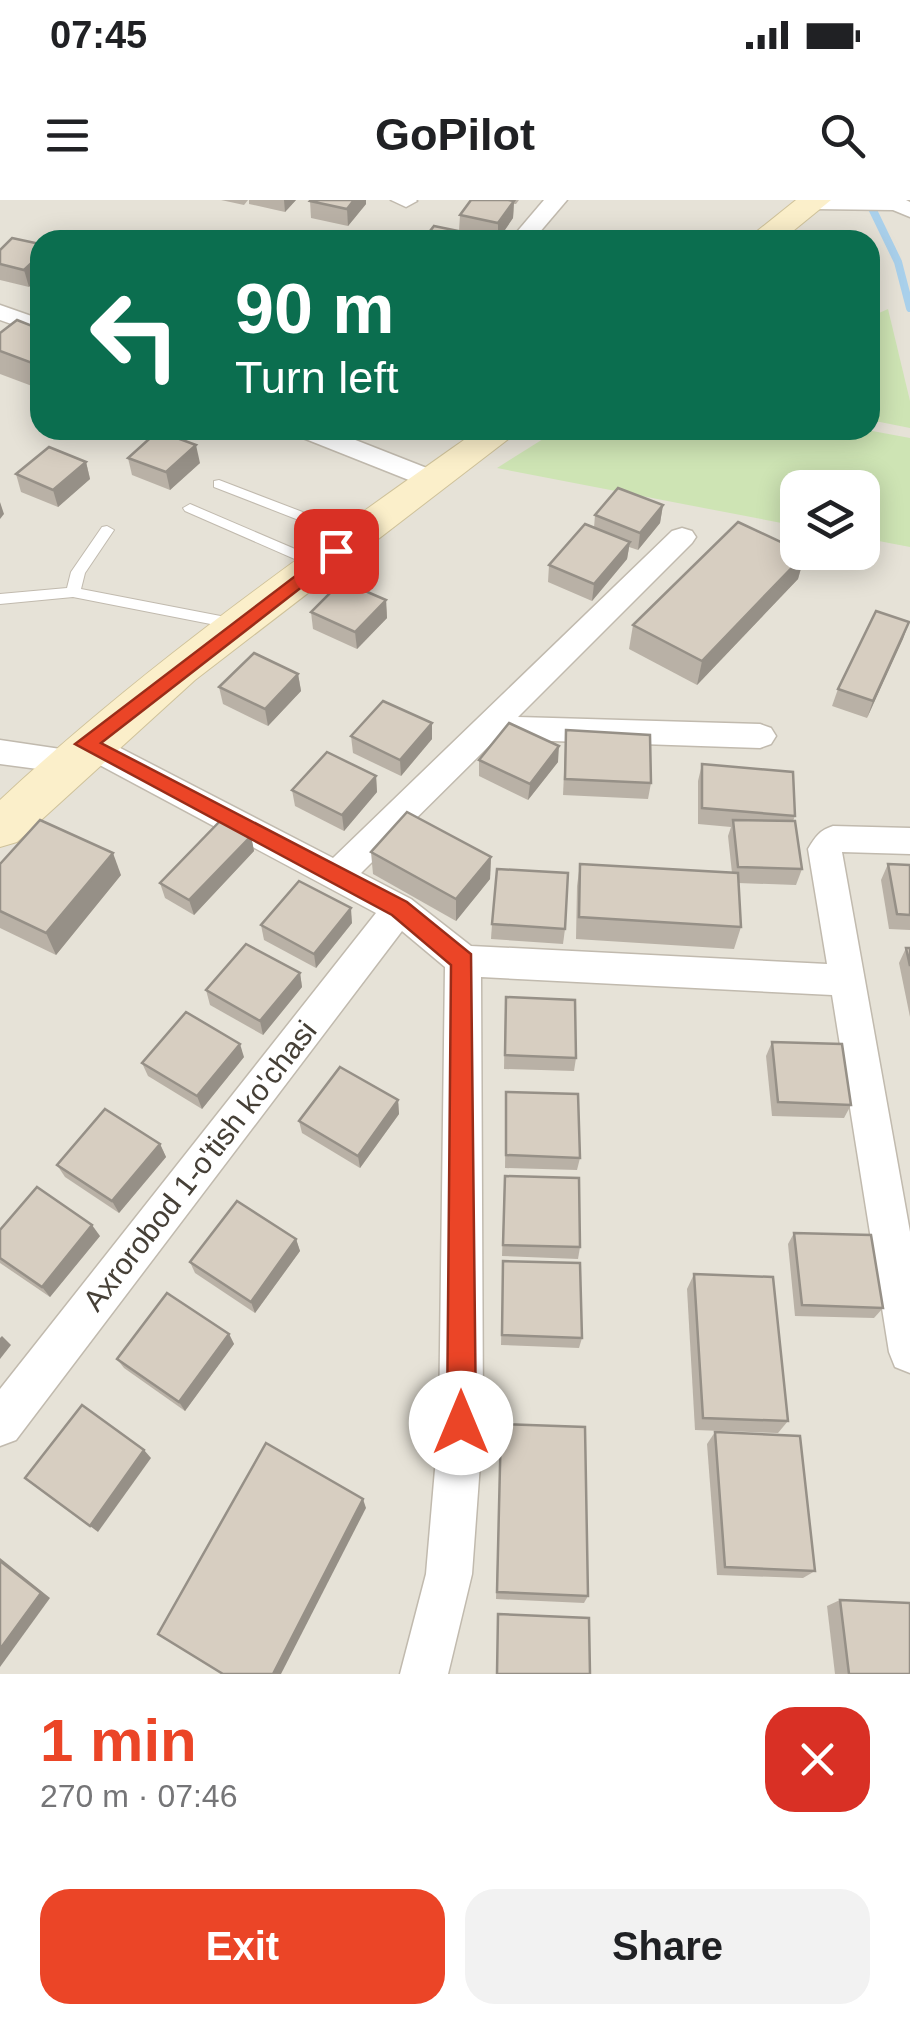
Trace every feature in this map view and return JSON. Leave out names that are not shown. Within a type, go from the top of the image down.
[{"type":"street","points":[[530,230],[556,200]]},
{"type":"street","points":[[776,230],[815,202],[904,207]]},
{"type":"street","points":[[0,312],[30,323]]},
{"type":"street","points":[[350,440],[433,480]]},
{"type":"street","points":[[0,828],[77,752],[237,624],[488,440]]},
{"type":"street","points":[[337,876],[682,536]]},
{"type":"street","points":[[488,726],[760,736]]},
{"type":"street","points":[[0,752],[77,752],[400,908],[463,961],[844,980]]},
{"type":"street","points":[[910,841],[834,838],[825,849],[844,980],[910,1352]]},
{"type":"street","name":"Axrorobod 1-o'tish ko'chasi","points":[[0,1424],[400,908]]},
{"type":"street","points":[[424,1674],[448,1574],[461,1423],[463,961]]},
{"type":"lane","points":[[219,484],[354,538]]},
{"type":"lane","points":[[190,508],[318,564]]},
{"type":"lane","points":[[73,592],[78,572],[107,530]]},
{"type":"lane","points":[[0,599],[73,592],[237,624]]},
{"type":"shaded area","points":[[0,200],[910,200],[910,1674],[0,1674]]},
{"type":"green space","points":[[888,309],[910,401],[910,428],[880,422],[880,313]]},
{"type":"green space","points":[[880,432],[910,438],[910,547],[880,541],[880,470],[780,470],[780,523],[497,468],[541,440],[880,440]]},
{"type":"building","points":[[311,200],[354,200],[347,209]]},
{"type":"building","points":[[471,200],[514,201],[498,223],[460,215]]},
{"type":"building","points":[[12,238],[30,242],[30,264],[24,270],[0,264],[0,250]]},
{"type":"building","points":[[17,320],[30,325],[30,362],[0,351],[0,333]]},
{"type":"building","points":[[148,440],[182,440],[196,445],[166,472],[128,458]]},
{"type":"building","points":[[49,447],[86,462],[53,490],[16,474]]},
{"type":"building","points":[[618,488],[663,505],[640,533],[595,515]]},
{"type":"building","points":[[738,522],[780,542],[780,570],[790,570],[702,661],[633,625]]},
{"type":"building","points":[[585,524],[630,542],[594,584],[549,565]]},
{"type":"building","points":[[342,581],[386,600],[355,632],[311,612]]},
{"type":"building","points":[[876,611],[909,622],[873,701],[838,689]]},
{"type":"building","points":[[254,653],[298,674],[265,709],[219,687]]},
{"type":"building","points":[[383,701],[432,723],[400,760],[351,736]]},
{"type":"building","points":[[509,723],[559,746],[530,784],[479,760]]},
{"type":"building","points":[[566,730],[650,735],[651,783],[565,779]]},
{"type":"building","points":[[327,752],[376,776],[342,815],[292,790]]},
{"type":"building","points":[[702,764],[793,772],[795,816],[702,808]]},
{"type":"building","points":[[407,812],[491,857],[456,899],[371,852]]},
{"type":"building","points":[[222,819],[251,836],[189,900],[160,883]]},
{"type":"building","points":[[40,820],[113,853],[46,933],[0,911],[0,864]]},
{"type":"building","points":[[733,820],[795,821],[802,869],[738,867]]},
{"type":"building","points":[[580,864],[738,873],[741,927],[579,917]]},
{"type":"building","points":[[888,864],[910,865],[910,915],[897,914]]},
{"type":"building","points":[[497,869],[568,873],[565,929],[492,924]]},
{"type":"building","points":[[299,881],[351,908],[314,954],[261,925]]},
{"type":"building","points":[[246,944],[300,973],[260,1021],[206,990]]},
{"type":"building","points":[[506,997],[575,1000],[576,1058],[505,1055]]},
{"type":"building","points":[[186,1012],[240,1044],[197,1096],[142,1063]]},
{"type":"building","points":[[772,1042],[842,1044],[851,1105],[778,1102]]},
{"type":"building","points":[[340,1067],[398,1100],[358,1156],[299,1121]]},
{"type":"building","points":[[506,1092],[578,1094],[580,1158],[506,1155]]},
{"type":"building","points":[[105,1109],[160,1144],[112,1201],[57,1165]]},
{"type":"building","points":[[505,1176],[579,1178],[580,1247],[503,1245]]},
{"type":"building","points":[[37,1187],[92,1225],[42,1287],[0,1258],[0,1230]]},
{"type":"building","points":[[237,1201],[296,1239],[251,1302],[190,1262]]},
{"type":"building","points":[[794,1233],[871,1235],[883,1308],[802,1305]]},
{"type":"building","points":[[503,1261],[580,1263],[582,1338],[502,1335]]},
{"type":"building","points":[[694,1274],[773,1277],[788,1421],[703,1418]]},
{"type":"building","points":[[167,1293],[229,1334],[179,1402],[117,1359]]},
{"type":"building","points":[[82,1405],[144,1450],[90,1526],[25,1478]]},
{"type":"building","points":[[501,1424],[585,1427],[588,1596],[497,1592]]},
{"type":"building","points":[[715,1432],[800,1436],[815,1571],[725,1567]]},
{"type":"building","points":[[266,1443],[363,1499],[273,1674],[223,1674],[158,1634]]},
{"type":"building","points":[[0,1561],[41,1593],[0,1649]]},
{"type":"building","points":[[840,1600],[910,1603],[910,1674],[849,1674]]},
{"type":"building","points":[[498,1614],[589,1618],[590,1674],[497,1674]]},
{"type":"waterway","points":[[868,200],[898,262],[910,308]]},
{"type":"route","points":[[336,551],[86,744],[400,908],[463,961],[461,1423]]}]
